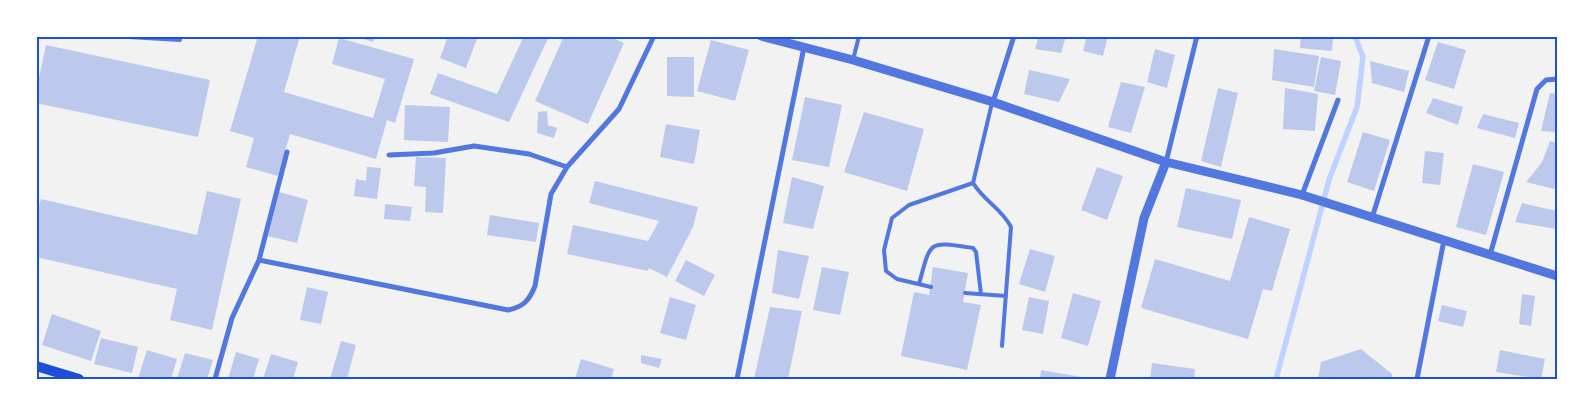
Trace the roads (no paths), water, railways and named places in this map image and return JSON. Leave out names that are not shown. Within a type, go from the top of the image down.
[{"type":"main road","points":[[36,366],[80,379]]},
{"type":"street","points":[[258,260],[486,307],[508,310],[519,308],[530,299],[535,286],[551,194],[568,167],[619,109],[654,36]]},
{"type":"street","points":[[761,36],[853,60],[993,102],[1166,162],[1302,195],[1557,276]]},
{"type":"street","points":[[993,102],[1014,36]]},
{"type":"street","points":[[1110,379],[1144,218],[1166,162],[1197,36]]},
{"type":"street","points":[[1372,218],[1429,37]]},
{"type":"street","points":[[737,379],[804,47]]},
{"type":"street","points":[[1490,255],[1537,89],[1546,80],[1557,79]]},
{"type":"street","points":[[1302,195],[1338,100]]},
{"type":"street","points":[[389,155],[434,153],[474,146],[529,154],[568,167]]},
{"type":"street","points":[[215,379],[232,318],[258,260],[287,152]]},
{"type":"street","points":[[1416,379],[1444,240]]},
{"type":"lane","points":[[112,36],[180,40]]},
{"type":"lane","points":[[853,60],[859,36]]},
{"type":"lane","points":[[993,102],[973,183],[983,198],[1005,216],[1011,227],[1002,346]]},
{"type":"lane","points":[[931,287],[897,279],[886,271],[884,250],[892,218],[909,205],[973,183]]},
{"type":"lane","points":[[919,284],[927,254],[933,245],[940,243],[974,248],[982,294]]},
{"type":"lane","points":[[965,292],[1006,296]]},
{"type":"waterway","points":[[1276,379],[1329,180],[1357,107],[1363,57],[1355,36]]}]
